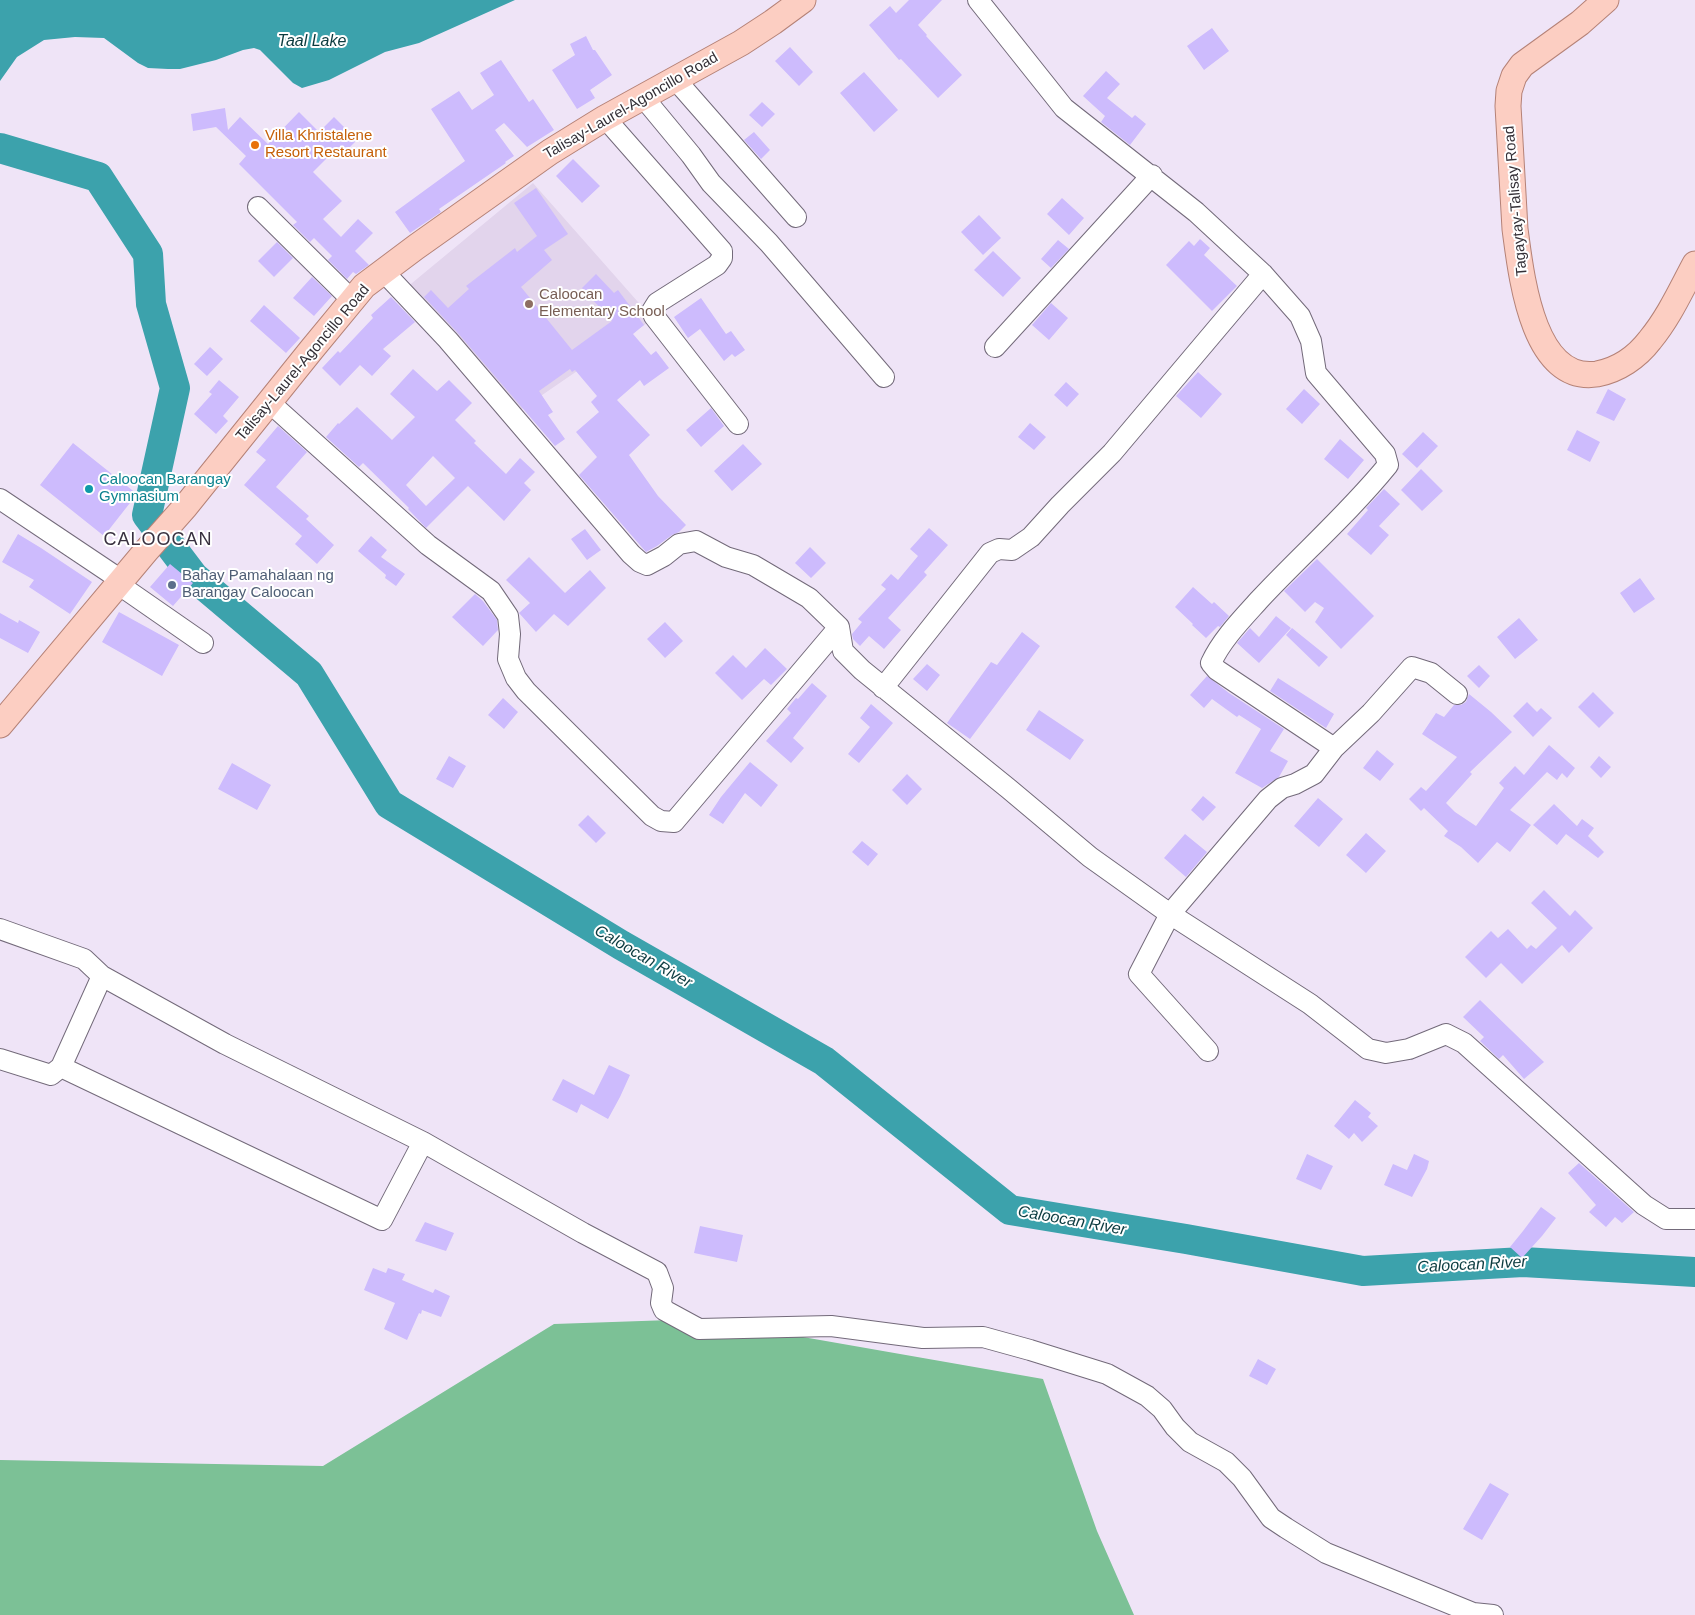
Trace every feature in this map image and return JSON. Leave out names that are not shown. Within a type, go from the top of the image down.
[{"type":"main road","name":"Talisay-Laurel-Agoncillo Road","points":[[0,725],[185,507],[364,286],[550,152],[604,118],[740,43],[803,0]]},
{"type":"main road","name":"Tagaytay-Talisay Road","points":[[1606,0],[1580,24],[1522,65],[1514,76],[1510,91],[1508,106],[1515,229],[1524,287],[1529,306],[1549,354],[1566,369],[1590,375],[1620,367],[1633,358],[1650,341],[1663,323],[1695,264]]},
{"type":"street","points":[[978,0],[1064,108],[1152,175],[1196,212],[1263,274],[1300,316],[1311,340],[1316,373],[1385,454],[1388,465],[1366,492],[1292,565],[1243,617],[1215,653],[1211,663],[1217,670],[1334,748]]},
{"type":"street","points":[[675,79],[796,217]]},
{"type":"street","points":[[642,97],[712,182],[769,244],[884,377]]},
{"type":"street","points":[[604,118],[722,251],[722,258],[717,265],[657,303],[652,311],[738,424]]},
{"type":"street","points":[[995,347],[1152,175]]},
{"type":"street","points":[[258,207],[352,300]]},
{"type":"street","points":[[383,271],[448,340],[631,554],[640,562],[647,565],[664,556],[680,544],[696,542],[726,557],[753,565],[809,598],[839,627],[843,650],[862,670],[1010,789],[1090,857],[1170,914],[1310,1004],[1368,1049],[1386,1053],[1409,1049],[1446,1034],[1464,1043],[1644,1205],[1666,1219],[1695,1219]]},
{"type":"street","points":[[883,688],[990,552],[998,549],[1012,550],[1031,537],[1112,453],[1263,274]]},
{"type":"street","points":[[270,402],[428,545],[491,591],[508,616],[510,634],[508,659],[516,678],[526,692],[652,816],[661,821],[674,822],[839,627]]},
{"type":"street","points":[[0,499],[120,582],[203,643]]},
{"type":"street","points":[[1208,1051],[1139,974],[1170,914],[1268,800],[1282,788],[1295,784],[1314,774],[1334,748],[1371,713],[1412,667],[1431,673],[1458,694]]},
{"type":"street","points":[[0,929],[84,959],[102,976],[225,1044],[423,1142],[583,1233],[657,1272],[663,1288],[661,1303],[664,1310],[699,1329],[831,1326],[923,1338],[983,1337],[1107,1374],[1147,1396],[1162,1409],[1175,1427],[1190,1442],[1226,1462],[1242,1478],[1271,1518],[1326,1553],[1473,1613],[1493,1615]]},
{"type":"street","points":[[0,1059],[51,1075],[61,1066],[102,976]]},
{"type":"street","points":[[61,1066],[382,1220],[423,1142]]},
{"type":"shaded area","name":"Caloocan Elementary School","points":[[533,183],[653,319],[513,415],[406,288]]},
{"type":"green space","points":[[700,1319],[1043,1379],[1097,1531],[1134,1615],[0,1615],[0,1460],[323,1466],[554,1324]]},
{"type":"water","name":"Taal Lake","points":[[0,0],[515,0],[419,43],[385,52],[329,80],[302,88],[293,83],[260,50],[254,48],[180,69],[148,68],[138,63],[104,38],[75,37],[44,40],[17,57],[0,81]]},
{"type":"building","points":[[909,0],[942,0],[918,25],[962,75],[938,98],[901,59],[899,60],[869,25],[890,6],[896,13]]},
{"type":"building","points":[[1212,28],[1229,51],[1204,70],[1187,46]]},
{"type":"building","points":[[586,36],[593,50],[595,50],[612,75],[590,90],[595,98],[577,109],[552,70],[575,55],[570,44]]},
{"type":"building","points":[[790,47],[813,72],[799,86],[775,61]]},
{"type":"building","points":[[501,60],[529,102],[533,99],[554,130],[527,147],[504,123],[495,130],[514,156],[439,209],[441,212],[410,233],[395,212],[465,161],[431,109],[459,91],[472,110],[494,95],[480,73]]},
{"type":"building","points":[[1106,71],[1120,84],[1107,98],[1132,118],[1135,115],[1146,124],[1130,145],[1101,122],[1105,116],[1083,96]]},
{"type":"building","points":[[864,72],[898,110],[874,132],[840,93]]},
{"type":"building","points":[[762,102],[775,114],[762,127],[749,115]]},
{"type":"building","points":[[225,108],[228,130],[240,117],[268,144],[299,112],[319,132],[334,117],[357,140],[340,157],[334,151],[313,172],[342,201],[323,219],[341,237],[358,219],[373,233],[355,251],[369,265],[356,274],[353,272],[347,279],[328,260],[332,256],[314,238],[310,242],[293,225],[297,222],[239,164],[246,156],[216,127],[193,131],[191,114]]},
{"type":"building","points":[[754,132],[770,150],[761,159],[744,140]]},
{"type":"building","points":[[573,159],[600,186],[582,203],[556,176]]},
{"type":"building","points":[[536,188],[568,234],[544,250],[552,260],[521,287],[572,350],[612,321],[582,288],[596,274],[614,293],[618,290],[644,325],[633,334],[651,355],[656,351],[669,368],[644,386],[640,380],[617,400],[650,435],[629,455],[658,496],[686,525],[679,532],[646,552],[579,475],[597,457],[576,432],[599,412],[591,402],[597,396],[575,370],[572,372],[570,369],[539,391],[553,412],[548,415],[565,439],[555,446],[457,332],[424,297],[431,290],[448,308],[469,289],[466,286],[515,248],[517,252],[537,236],[514,203]]},
{"type":"building","points":[[1062,198],[1084,218],[1069,235],[1047,214]]},
{"type":"building","points":[[979,215],[1001,238],[983,255],[961,232]]},
{"type":"building","points":[[1200,239],[1210,248],[1204,255],[1237,286],[1212,311],[1166,265],[1189,241],[1194,246]]},
{"type":"building","points":[[1058,240],[1069,249],[1051,268],[1041,259]]},
{"type":"building","points":[[277,242],[293,258],[274,277],[258,261]]},
{"type":"building","points":[[993,251],[1021,278],[1003,297],[974,270]]},
{"type":"building","points":[[312,277],[332,296],[314,316],[293,298]]},
{"type":"building","points":[[391,297],[415,322],[383,349],[391,356],[372,376],[360,365],[340,386],[322,368],[338,351],[340,353],[373,318],[371,315]]},
{"type":"building","points":[[701,298],[726,334],[731,331],[745,350],[735,357],[732,354],[724,361],[700,329],[688,338],[674,317]]},
{"type":"building","points":[[1051,303],[1068,318],[1049,340],[1032,325]]},
{"type":"building","points":[[264,305],[300,338],[286,353],[250,321]]},
{"type":"building","points":[[210,347],[223,359],[207,376],[194,364]]},
{"type":"building","points":[[413,369],[437,391],[449,380],[472,403],[455,420],[476,441],[474,443],[506,474],[520,458],[535,472],[524,483],[531,490],[504,521],[468,486],[426,528],[409,508],[363,463],[359,467],[326,437],[338,423],[357,407],[392,440],[415,417],[390,394]],"holes":[[[433,456],[455,478],[426,506],[406,485]]]},
{"type":"building","points":[[1198,372],[1222,394],[1201,418],[1176,396]]},
{"type":"building","points":[[219,380],[239,397],[223,416],[228,421],[216,434],[194,414],[212,394],[209,392]]},
{"type":"building","points":[[1066,382],[1079,394],[1067,407],[1054,395]]},
{"type":"building","points":[[1304,389],[1320,404],[1302,424],[1286,409]]},
{"type":"building","points":[[1608,389],[1626,399],[1614,421],[1596,413]]},
{"type":"building","points":[[711,408],[724,426],[701,447],[686,430]]},
{"type":"building","points":[[1030,423],[1046,437],[1034,450],[1018,437]]},
{"type":"building","points":[[278,426],[307,452],[276,487],[309,516],[306,519],[334,545],[317,564],[295,544],[302,536],[244,485],[266,460],[256,452]]},
{"type":"building","points":[[1577,430],[1600,442],[1590,462],[1567,450]]},
{"type":"building","points":[[1423,432],[1438,446],[1417,468],[1402,454]]},
{"type":"building","points":[[1340,439],[1364,460],[1348,479],[1324,459]]},
{"type":"building","name":"Caloocan Barangay Gymnasium","points":[[73,443],[137,494],[104,536],[40,485]]},
{"type":"building","points":[[743,444],[762,464],[732,491],[714,471]]},
{"type":"building","points":[[1421,469],[1443,491],[1422,511],[1401,490]]},
{"type":"building","points":[[1384,489],[1400,504],[1379,526],[1389,535],[1371,555],[1347,534],[1368,510],[1366,508]]},
{"type":"building","points":[[929,528],[948,545],[924,572],[927,575],[888,618],[901,630],[884,649],[869,636],[860,646],[853,639],[852,634],[862,622],[858,619],[886,589],[881,585],[891,574],[898,580],[918,556],[910,549]]},
{"type":"building","points":[[585,529],[601,550],[587,560],[571,539]]},
{"type":"building","points":[[18,534],[92,582],[70,614],[29,587],[34,580],[2,562]]},
{"type":"building","points":[[371,536],[387,550],[381,557],[405,574],[396,586],[385,578],[386,575],[358,551]]},
{"type":"building","points":[[810,547],[826,563],[811,578],[795,563]]},
{"type":"building","points":[[529,557],[565,593],[590,570],[606,588],[568,626],[554,614],[536,632],[519,613],[530,603],[506,580]]},
{"type":"building","points":[[1317,559],[1374,616],[1341,649],[1315,622],[1324,608],[1315,602],[1305,612],[1284,591]]},
{"type":"building","name":"Bahay Pamahalaan ng Barangay Caloocan","points":[[170,564],[193,583],[173,606],[150,587]]},
{"type":"building","points":[[1640,578],[1655,599],[1634,613],[1620,593]]},
{"type":"building","points":[[1193,587],[1229,616],[1220,627],[1218,626],[1206,638],[1175,607]]},
{"type":"building","points":[[475,594],[483,601],[497,620],[498,630],[483,646],[452,617]]},
{"type":"building","points":[[119,612],[179,645],[162,676],[102,642]]},
{"type":"building","points":[[0,613],[18,623],[19,620],[40,632],[28,653],[0,638]]},
{"type":"building","points":[[1276,616],[1291,628],[1259,663],[1237,643],[1250,628],[1259,637]]},
{"type":"building","points":[[1519,618],[1538,640],[1515,659],[1497,637]]},
{"type":"building","points":[[665,622],[683,641],[665,658],[647,639]]},
{"type":"building","points":[[1292,628],[1328,657],[1319,667],[1286,635]]},
{"type":"building","points":[[1022,632],[1040,646],[970,739],[947,723],[991,662],[997,665]]},
{"type":"building","points":[[765,648],[787,669],[771,685],[764,679],[742,700],[715,673],[733,655],[746,668]]},
{"type":"building","points":[[927,664],[940,675],[927,691],[913,679]]},
{"type":"building","points":[[1479,665],[1490,676],[1479,688],[1467,676]]},
{"type":"building","points":[[1207,676],[1229,693],[1284,729],[1270,751],[1288,761],[1279,777],[1262,788],[1235,773],[1261,729],[1239,715],[1237,717],[1212,699],[1204,708],[1190,695]]},
{"type":"building","points":[[1278,678],[1334,714],[1326,728],[1270,691]]},
{"type":"building","points":[[812,683],[827,696],[793,738],[804,748],[791,763],[766,741],[791,713],[787,709]]},
{"type":"building","points":[[1593,692],[1614,713],[1599,728],[1578,707]]},
{"type":"building","points":[[1469,694],[1512,732],[1470,772],[1472,774],[1446,803],[1455,812],[1476,826],[1504,788],[1499,783],[1515,766],[1524,775],[1549,745],[1575,768],[1567,778],[1562,773],[1557,780],[1547,772],[1510,810],[1531,825],[1510,852],[1497,842],[1478,863],[1461,847],[1444,836],[1448,831],[1424,808],[1421,811],[1409,799],[1421,787],[1426,791],[1457,757],[1422,734],[1436,713],[1444,717],[1454,705],[1461,705],[1466,702]]},
{"type":"building","points":[[503,698],[518,712],[504,729],[488,715]]},
{"type":"building","points":[[1527,702],[1537,712],[1541,708],[1552,718],[1533,737],[1513,716]]},
{"type":"building","points":[[871,704],[893,723],[859,763],[848,754],[870,727],[860,718]]},
{"type":"building","points":[[1039,710],[1084,740],[1070,760],[1026,730]]},
{"type":"building","points":[[1377,750],[1394,764],[1380,781],[1363,768]]},
{"type":"building","points":[[449,756],[466,766],[453,788],[436,779]]},
{"type":"building","points":[[1599,756],[1611,767],[1601,778],[1590,767]]},
{"type":"building","points":[[750,762],[778,785],[761,807],[745,793],[723,824],[709,815],[721,797]]},
{"type":"building","points":[[232,763],[271,785],[257,810],[218,789]]},
{"type":"building","points":[[907,774],[922,789],[907,805],[892,790]]},
{"type":"building","points":[[1203,796],[1216,807],[1203,821],[1191,810]]},
{"type":"building","points":[[1318,798],[1343,819],[1319,847],[1294,826]]},
{"type":"building","points":[[1554,804],[1577,826],[1582,819],[1594,828],[1588,836],[1604,852],[1598,858],[1566,834],[1557,845],[1533,825]]},
{"type":"building","points":[[588,815],[606,833],[596,843],[578,825]]},
{"type":"building","points":[[1366,833],[1386,851],[1366,873],[1346,855]]},
{"type":"building","points":[[1185,834],[1207,852],[1186,877],[1164,858]]},
{"type":"building","points":[[862,841],[878,854],[868,866],[852,852]]},
{"type":"building","points":[[1544,890],[1570,916],[1575,910],[1593,928],[1569,953],[1562,945],[1522,984],[1501,963],[1486,978],[1465,957],[1491,931],[1498,938],[1508,929],[1527,949],[1531,945],[1536,949],[1557,928],[1531,903]]},
{"type":"building","points":[[1480,1000],[1544,1062],[1524,1079],[1503,1055],[1499,1059],[1480,1041],[1484,1037],[1463,1017]]},
{"type":"building","points":[[609,1065],[630,1075],[608,1119],[581,1104],[577,1113],[552,1100],[563,1079],[594,1095]]},
{"type":"building","points":[[1355,1100],[1371,1113],[1368,1117],[1378,1126],[1362,1142],[1354,1133],[1349,1139],[1334,1126]]},
{"type":"building","points":[[1307,1154],[1333,1166],[1321,1190],[1296,1179]]},
{"type":"building","points":[[1414,1154],[1429,1161],[1427,1169],[1412,1197],[1384,1185],[1393,1164],[1407,1170]]},
{"type":"building","points":[[1579,1163],[1634,1212],[1622,1223],[1615,1217],[1606,1227],[1589,1212],[1596,1205],[1568,1173]]},
{"type":"building","points":[[1541,1207],[1556,1218],[1522,1258],[1510,1247]]},
{"type":"building","points":[[425,1222],[454,1233],[446,1251],[415,1241]]},
{"type":"building","points":[[700,1226],[743,1235],[737,1262],[694,1253]]},
{"type":"building","points":[[373,1268],[386,1273],[388,1268],[405,1274],[402,1280],[433,1293],[435,1289],[450,1296],[441,1317],[422,1310],[407,1340],[384,1329],[395,1303],[364,1290]]},
{"type":"building","points":[[1258,1359],[1276,1369],[1267,1385],[1249,1376]]},
{"type":"building","points":[[1490,1483],[1509,1494],[1482,1540],[1463,1529]]},
{"type":"waterway","name":"Caloocan River","points":[[0,148],[98,177],[148,254],[151,304],[175,388],[147,515],[194,577],[309,674],[389,804],[621,945],[824,1061],[1010,1210],[1363,1271],[1523,1262],[1695,1272]]},
{"type":"place","name":"Villa Khristalene Resort Restaurant","points":[[255,145]]},
{"type":"place","name":"Caloocan Elementary School","points":[[529,304]]},
{"type":"place","name":"Caloocan Barangay Gymnasium","points":[[89,489]]},
{"type":"place","name":"Bahay Pamahalaan ng Barangay Caloocan","points":[[172,585]]},
{"type":"district","name":"CALOOCAN","points":[[158,540]]}]
